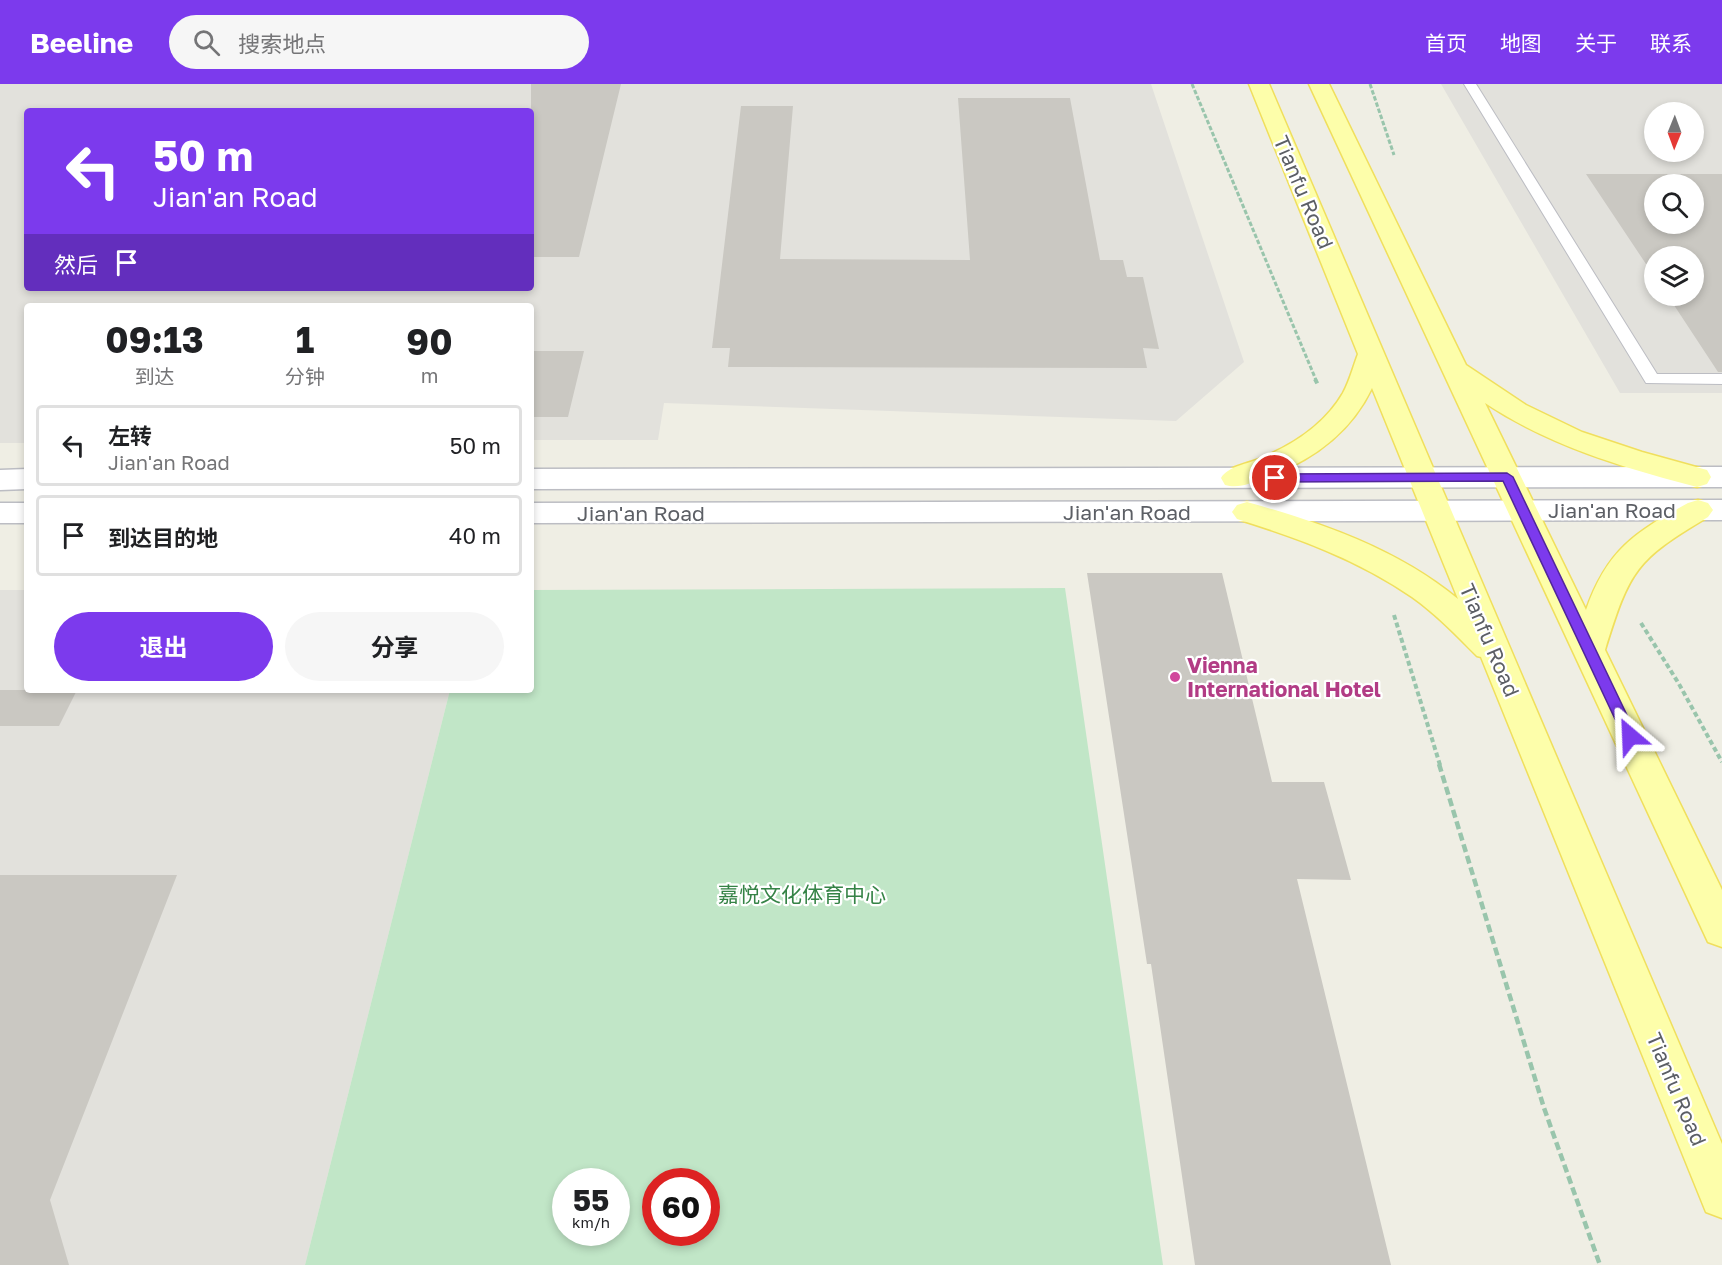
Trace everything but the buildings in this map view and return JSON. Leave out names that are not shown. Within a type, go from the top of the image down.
[{"type":"main road","name":"Tianfu Road","points":[[1259,84],[1722,1196]]},
{"type":"main road","points":[[1319,84],[1722,930]]},
{"type":"main road","points":[[1235,478],[1284,460],[1310,446],[1334,424],[1355,396],[1371,354]]},
{"type":"main road","points":[[1455,367],[1489,395],[1523,416],[1569,439],[1616,456],[1710,477]]},
{"type":"main road","points":[[1588,650],[1607,595],[1624,564],[1655,535],[1710,510]]},
{"type":"main road","points":[[1247,512],[1333,541],[1379,563],[1422,589],[1496,654]]},
{"type":"street","name":"Jian'an Road","points":[[534,479],[1710,477]]},
{"type":"street","points":[[0,480],[24,480]]},
{"type":"street","name":"Jian'an Road","points":[[534,513],[1710,510]]},
{"type":"street","points":[[0,513],[24,513]]},
{"type":"lane","points":[[1470,84],[1652,379],[1722,379]]},
{"type":"path","points":[[1192,84],[1334,424]]},
{"type":"path","points":[[1379,563],[1544,1108],[1600,1265]]},
{"type":"shaded area","points":[[0,84],[1151,84],[1244,362],[1176,421],[664,403],[658,440],[534,440],[534,303],[24,303],[24,443],[0,443]]},
{"type":"shaded area","points":[[1441,84],[1722,84],[1722,393],[1620,393]]},
{"type":"shaded area","points":[[0,590],[24,590],[24,693],[449,693],[305,1265],[0,1265]]},
{"type":"green space","name":"嘉悦文化体育中心","points":[[1065,588],[1163,1265],[305,1265],[449,693],[534,693],[534,590]]},
{"type":"place","name":"Vienna International Hotel","points":[[1175,677]]},
{"type":"route","points":[[1275,478],[1507,477],[1630,736]]}]
